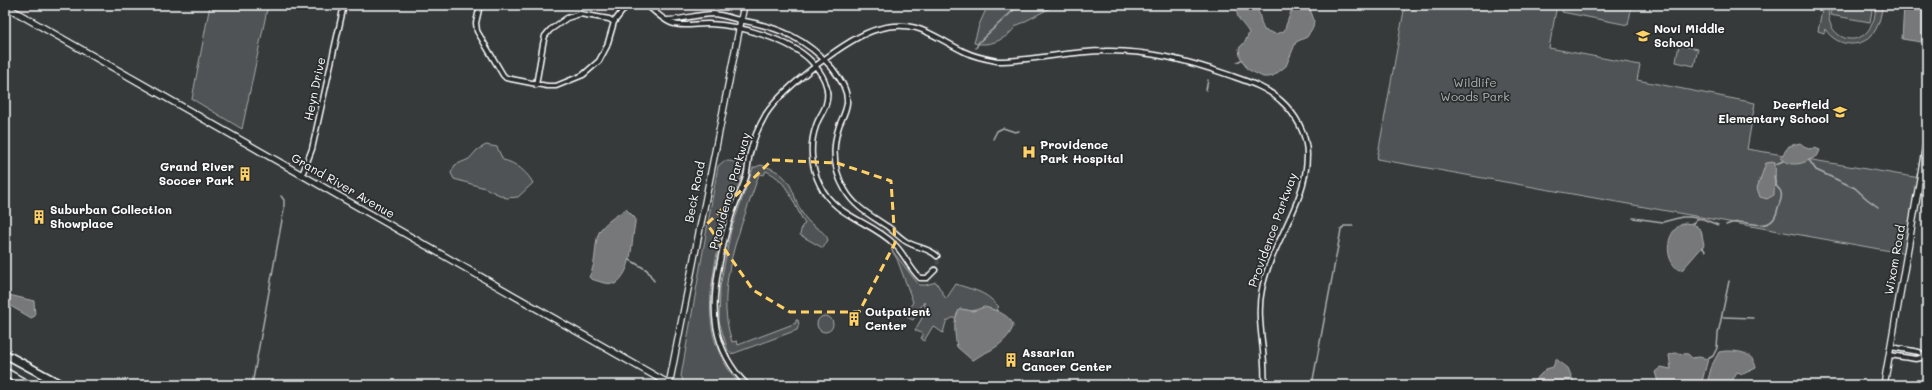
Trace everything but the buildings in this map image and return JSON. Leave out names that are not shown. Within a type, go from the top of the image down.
[{"type":"highway","points":[[5,354],[62,385]]},
{"type":"highway","points":[[5,372],[28,385]]},
{"type":"main road","name":"Beck Road","points":[[669,385],[744,5]]},
{"type":"main road","name":"Grand River Avenue","points":[[5,6],[669,385]]},
{"type":"main road","name":"Wixom Road","points":[[1884,385],[1927,139]]},
{"type":"street","name":"Heyn Drive","points":[[302,175],[312,149],[344,5]]},
{"type":"street","points":[[480,5],[476,23],[477,31],[502,75],[510,80],[536,85],[556,86],[588,72],[600,61],[605,51],[614,22],[627,5]]},
{"type":"street","points":[[647,5],[666,20],[678,25],[709,24],[761,34],[783,42],[803,54],[816,67],[824,78],[827,90],[826,104],[816,126],[812,144],[814,169],[823,191],[828,199],[842,212],[875,229],[895,245],[920,278],[927,278],[935,270]]},
{"type":"street","points":[[536,85],[545,36],[550,30],[567,18],[580,14],[609,19],[614,22]]},
{"type":"street","points":[[666,20],[682,20],[710,14],[767,25],[786,33],[809,46],[825,60],[843,83],[847,98],[845,113],[836,136],[834,151],[837,170],[844,190],[864,212],[908,242],[933,252],[937,256]]},
{"type":"street","points":[[709,24],[710,14]]},
{"type":"street","points":[[693,17],[693,24]]},
{"type":"street","name":"Providence Parkway","points":[[747,385],[728,361],[718,338],[714,318],[714,294],[726,230],[746,175],[750,151],[755,137],[765,116],[782,94],[825,60],[868,32],[889,26],[901,26],[927,31],[964,52],[985,59],[1011,61],[1091,51],[1138,53],[1176,59],[1238,78],[1271,93],[1293,114],[1299,124],[1307,154],[1304,179],[1262,288],[1259,310],[1264,351],[1264,385]]},
{"type":"street","points":[[1891,347],[1919,352],[1926,358]]},
{"type":"street","points":[[1890,355],[1916,359],[1926,358]]},
{"type":"highlighted area","points":[[772,160],[837,163],[891,181],[895,243],[859,312],[790,312],[753,290],[707,224]]},
{"type":"green space","points":[[210,5],[268,5],[242,129],[192,99]]},
{"type":"green space","points":[[988,5],[1056,5],[1016,26],[1008,35],[998,41],[986,44],[974,43],[979,25]]},
{"type":"green space","name":"Wildlife Woods Park","points":[[1405,5],[1557,5],[1549,48],[1640,65],[1637,80],[1755,103],[1747,149],[1920,178],[1907,254],[1377,159]]},
{"type":"green space","points":[[1563,5],[1632,5],[1628,25],[1562,12]]},
{"type":"green space","points":[[1823,5],[1829,5],[1831,26],[1836,33],[1850,39],[1858,38],[1865,34],[1871,26],[1875,16],[1876,5],[1883,5],[1876,29],[1871,36],[1865,41],[1851,44],[1836,40],[1825,29],[1824,33],[1818,31]]},
{"type":"green space","points":[[1832,5],[1873,5],[1870,22],[1830,15]]},
{"type":"green space","points":[[1679,45],[1698,49],[1694,66],[1676,62]]},
{"type":"green space","points":[[486,145],[497,147],[503,160],[520,168],[533,183],[518,197],[506,198],[485,188],[454,179],[451,173],[455,165],[469,159],[477,150]]},
{"type":"green space","points":[[724,161],[733,161],[738,163],[743,170],[740,182],[725,218],[720,236],[711,290],[711,323],[720,355],[729,370],[741,385],[685,385],[681,376],[718,166]]},
{"type":"green space","points":[[761,165],[782,175],[788,181],[802,212],[808,221],[825,234],[828,240],[823,248],[800,235],[802,226],[805,224],[790,194],[774,175],[766,171],[764,175],[759,174],[738,235],[728,278],[726,299],[727,321],[732,342],[737,341],[738,345],[796,323],[796,320],[798,320],[799,324],[797,330],[732,354],[728,351],[719,321],[720,287],[731,230],[753,168]]},
{"type":"green space","points":[[891,249],[919,285],[926,285],[936,282],[946,299],[956,284],[974,290],[984,294],[994,301],[999,307],[996,309],[999,312],[988,309],[972,311],[962,309],[959,310],[956,318],[952,318],[946,322],[943,333],[933,326],[924,341],[921,339],[923,334],[915,330],[926,311],[924,302],[913,320],[907,317],[909,314],[907,312],[913,302],[897,259]]},
{"type":"green space","points":[[822,316],[828,316],[833,321],[831,330],[828,332],[822,332],[817,327],[817,321]]},
{"type":"shaded area","points":[[1238,5],[1252,6],[1256,8],[1264,30],[1276,34],[1284,31],[1293,6],[1301,5],[1310,9],[1314,20],[1313,27],[1307,37],[1296,42],[1286,66],[1273,76],[1263,77],[1247,69],[1240,56],[1239,48],[1245,42],[1249,33],[1238,17]]},
{"type":"shaded area","points":[[1904,5],[1927,5],[1927,21],[1921,42],[1902,39]]},
{"type":"shaded area","points":[[1800,143],[1808,149],[1815,148],[1820,150],[1818,155],[1799,164],[1789,163],[1780,158],[1789,146]]},
{"type":"shaded area","points":[[1774,162],[1774,195],[1767,199],[1760,197],[1757,188],[1766,163]]},
{"type":"shaded area","points":[[626,209],[635,218],[635,223],[630,256],[625,272],[621,279],[615,284],[604,283],[591,279],[589,277],[594,265],[597,239],[601,229]]},
{"type":"shaded area","points":[[1685,223],[1693,224],[1701,230],[1704,245],[1683,269],[1679,270],[1670,259],[1668,245],[1673,231],[1678,226]]},
{"type":"shaded area","points":[[5,294],[34,301],[35,316],[31,318],[5,303]]},
{"type":"shaded area","points":[[984,307],[998,311],[1006,316],[1012,323],[1013,327],[1011,332],[1001,344],[972,360],[957,347],[955,327],[956,317],[960,309],[973,311]]},
{"type":"shaded area","points":[[1719,352],[1741,352],[1749,356],[1756,368],[1743,374],[1737,372],[1730,385],[1709,385],[1707,383],[1712,365]]},
{"type":"shaded area","points":[[1675,353],[1688,354],[1692,358],[1699,357],[1708,359],[1701,385],[1659,385],[1655,372],[1661,367],[1671,369],[1669,355]]},
{"type":"shaded area","points":[[1556,359],[1568,368],[1575,385],[1530,385],[1546,369],[1553,367]]},
{"type":"waterway","points":[[976,48],[979,42],[1019,5]]},
{"type":"waterway","points":[[1237,62],[1241,60]]},
{"type":"waterway","points":[[1206,90],[1208,80]]},
{"type":"waterway","points":[[993,139],[997,131],[1003,128],[1015,132],[1019,131]]},
{"type":"waterway","points":[[1809,160],[1816,170],[1855,188],[1878,207]]},
{"type":"waterway","points":[[1776,164],[1783,161]]},
{"type":"waterway","points":[[1726,225],[1742,222],[1764,224],[1770,222],[1775,217],[1782,197],[1774,176]]},
{"type":"waterway","points":[[252,385],[284,209],[284,200],[281,196]]},
{"type":"waterway","points":[[1633,218],[1663,222],[1682,217],[1690,217],[1703,219],[1718,225]]},
{"type":"waterway","points":[[1693,224],[1698,219]]},
{"type":"waterway","points":[[1312,385],[1341,230],[1344,226],[1353,226]]},
{"type":"waterway","points":[[1702,247],[1705,251]]},
{"type":"waterway","points":[[630,260],[647,270],[654,281]]},
{"type":"waterway","points":[[1708,359],[1713,356],[1717,348],[1718,334],[1729,281]]},
{"type":"waterway","points":[[1723,317],[1753,318]]},
{"type":"tunnel","points":[[935,270],[938,262],[937,256]]},
{"type":"place","name":"Novi Middle School","points":[[1643,36]]},
{"type":"place","name":"Deerfield Elementary School","points":[[1840,112]]},
{"type":"place","name":"Providence Park Hospital","points":[[1029,152]]},
{"type":"place","name":"Grand River Soccer Park","points":[[245,174]]},
{"type":"place","name":"Suburban Collection Showplace","points":[[39,217]]},
{"type":"place","name":"Outpatient Center","points":[[854,319]]},
{"type":"place","name":"Assarian Cancer Center","points":[[1011,360]]}]
